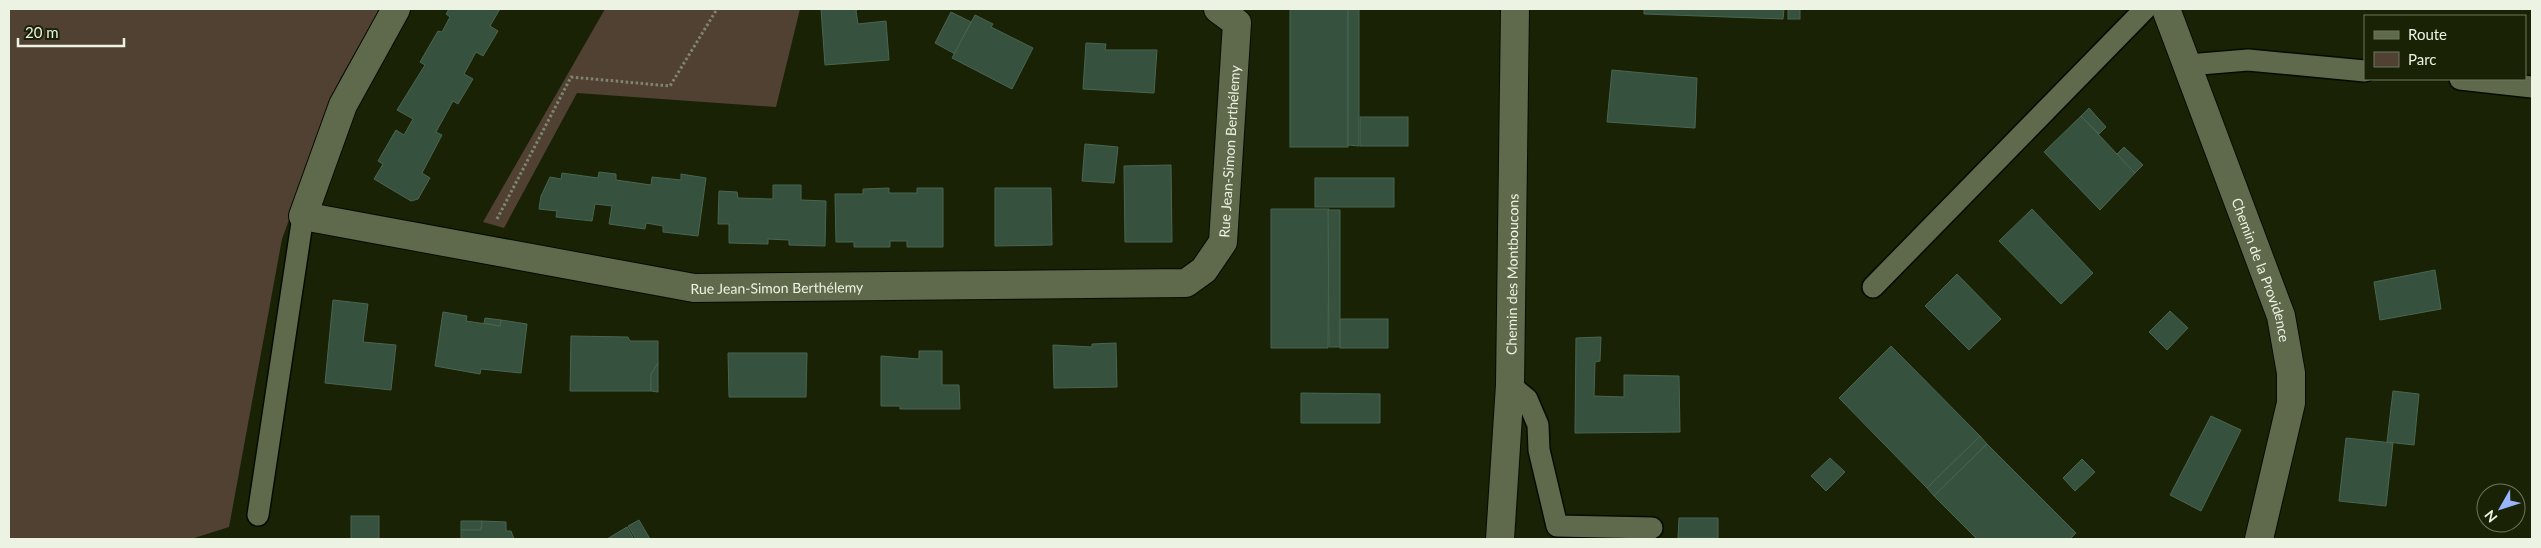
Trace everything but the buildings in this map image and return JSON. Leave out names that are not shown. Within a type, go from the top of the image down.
[{"type":"street","points":[[303,216],[343,105],[396,9]]},
{"type":"street","name":"Rue Jean-Simon Berthélemy","points":[[303,216],[694,288],[1186,283],[1204,270],[1223,242],[1237,23],[1218,9]]},
{"type":"street","name":"Chemin des Montboucons","points":[[1500,539],[1510,385],[1515,9]]},
{"type":"street","name":"Chemin de la Providence","points":[[2166,9],[2281,316],[2291,373],[2291,403],[2259,539]]},
{"type":"lane","points":[[1874,288],[2145,9]]},
{"type":"lane","points":[[2188,66],[2248,60],[2364,70]]},
{"type":"lane","points":[[2469,80],[2532,87]]},
{"type":"lane","points":[[258,515],[303,216]]},
{"type":"lane","points":[[1510,385],[1527,399],[1538,424],[1539,450],[1557,526],[1652,528]]},
{"type":"path","points":[[482,249],[572,77],[670,86],[717,9]]},
{"type":"green space","points":[[9,9],[380,9],[340,79],[282,239],[229,527],[191,539],[9,539]]},
{"type":"green space","points":[[605,9],[800,9],[776,107],[577,93],[504,228],[483,222]]}]
